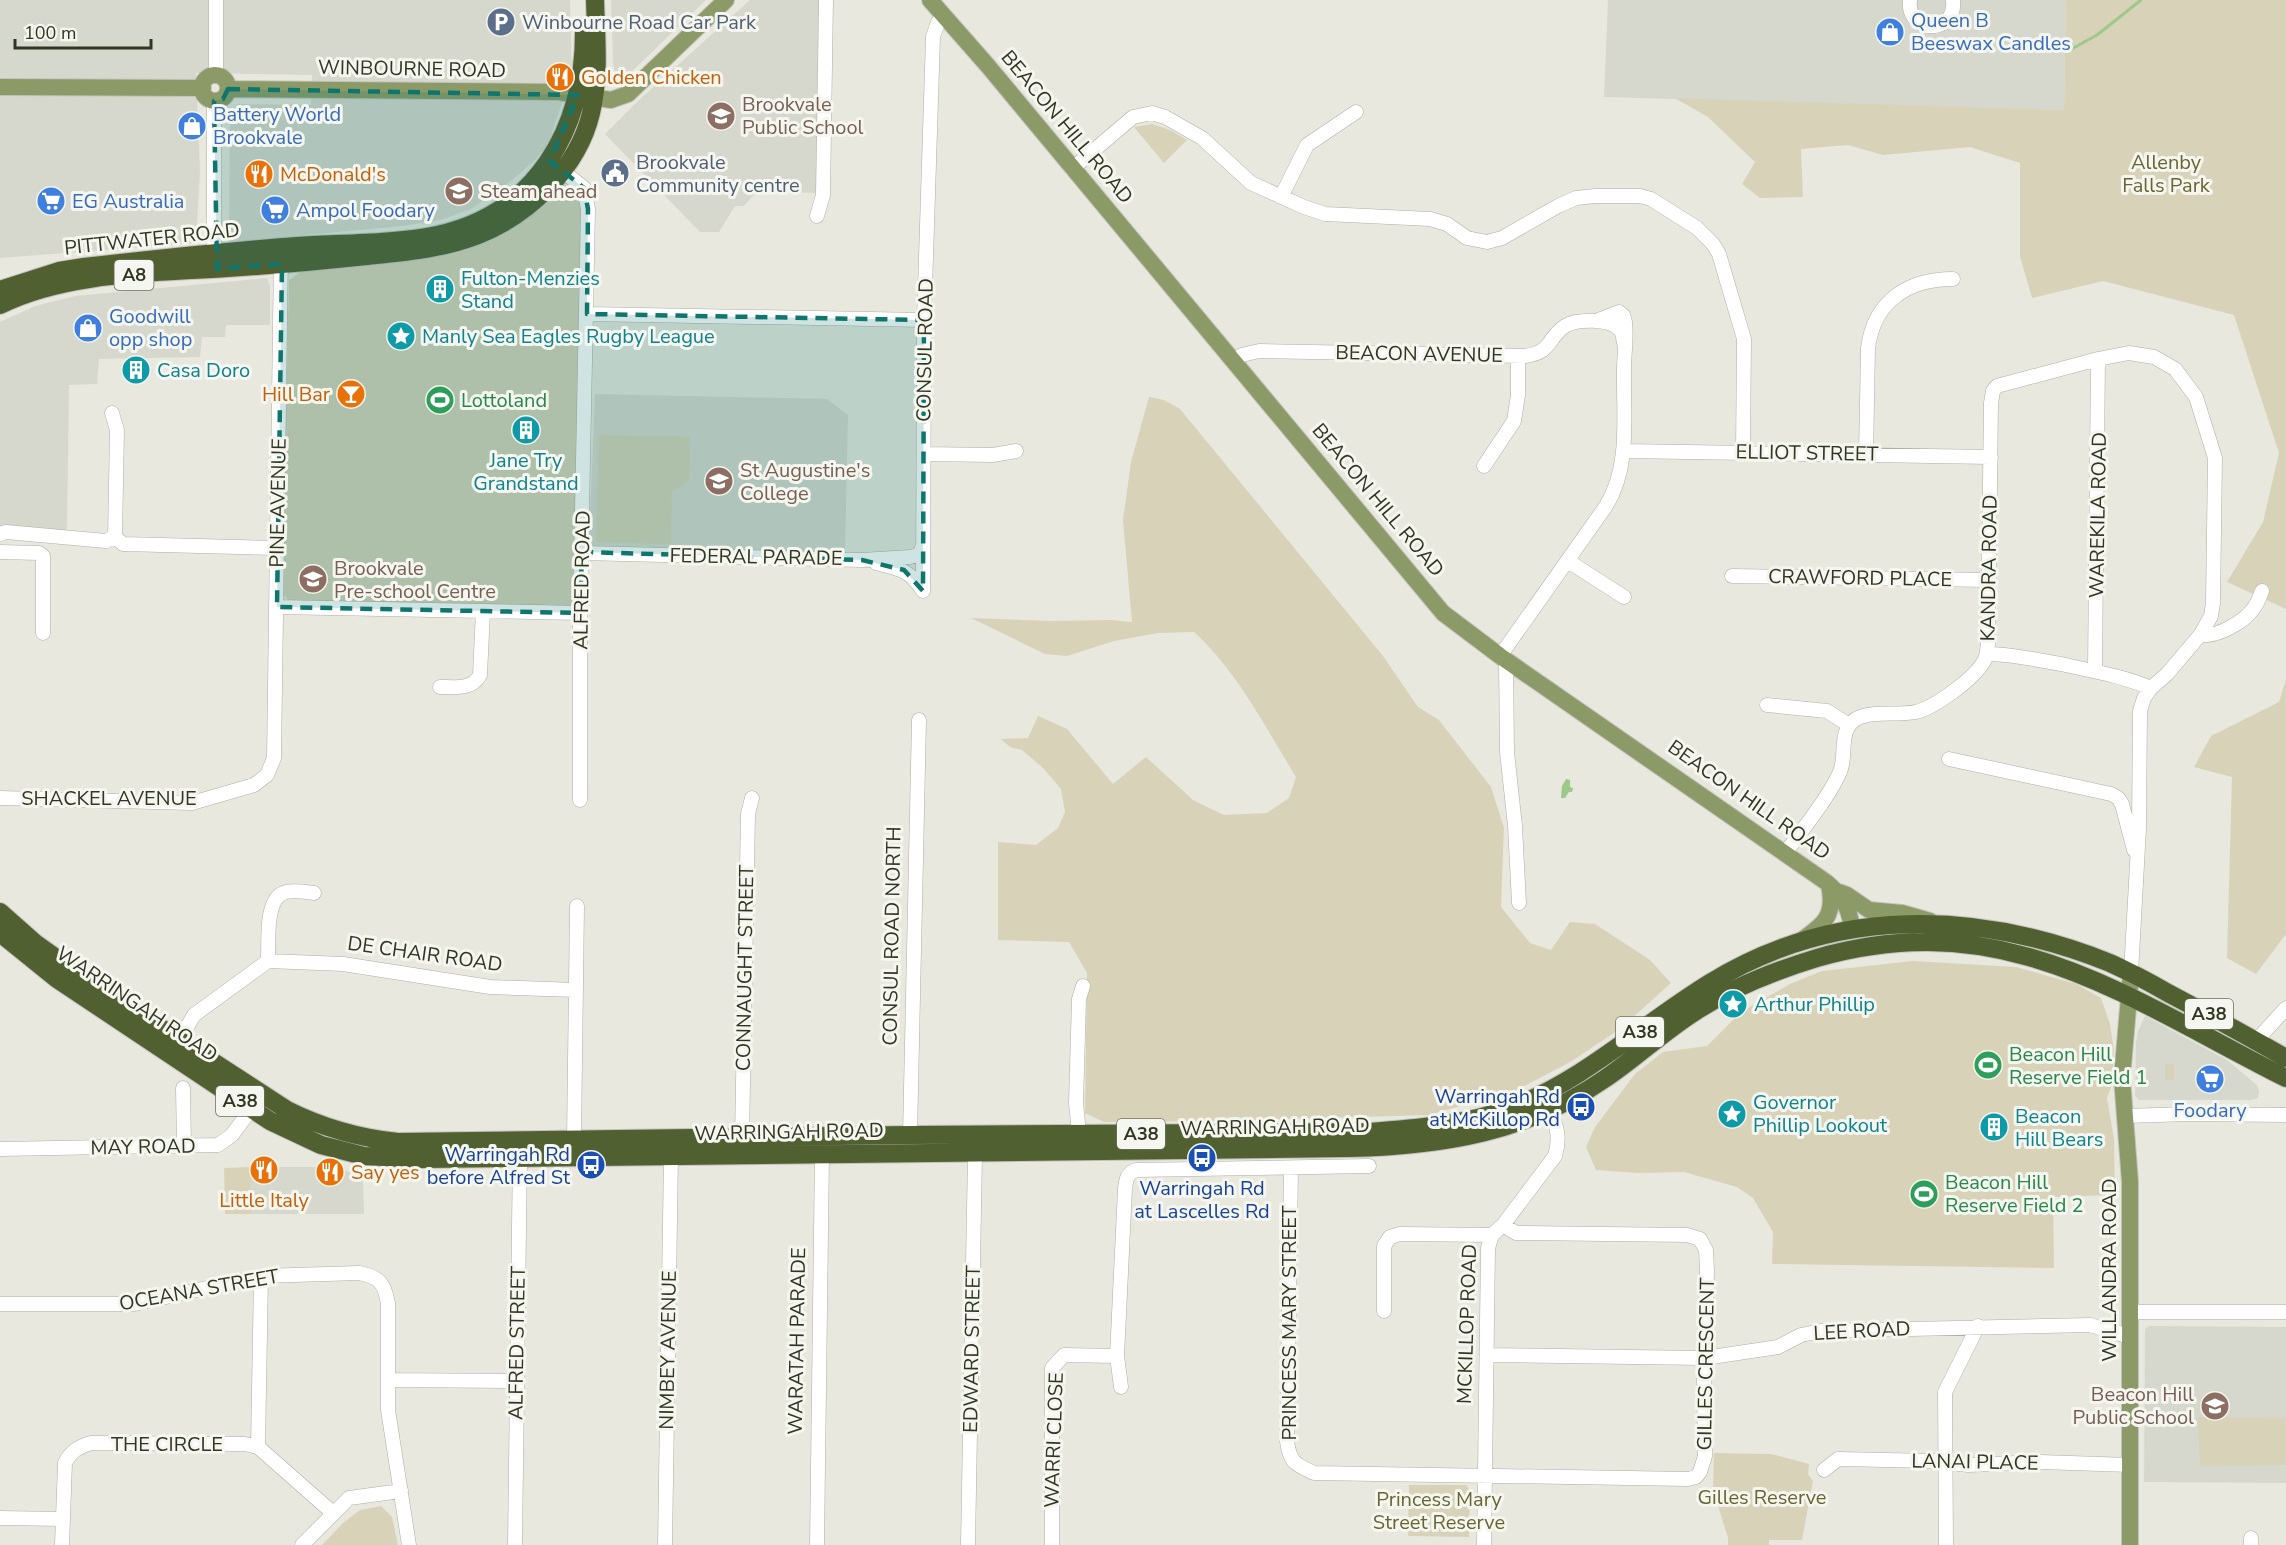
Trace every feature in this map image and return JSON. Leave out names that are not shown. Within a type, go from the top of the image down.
[{"type":"highway","name":"PITTWATER ROAD","points":[[1,292],[28,293],[53,286],[216,261],[427,249],[477,236],[509,220],[547,189],[556,166],[583,135],[591,115],[586,96],[584,0]]},
{"type":"highway","name":"PITTWATER ROAD","points":[[586,96],[596,40],[595,0]]},
{"type":"highway","name":"WARRINGAH ROAD","points":[[0,912],[35,943],[174,1048]]},
{"type":"highway","name":"WARRINGAH ROAD","points":[[0,933],[57,979],[174,1048],[257,1102],[314,1124],[358,1137],[398,1142],[520,1149],[670,1156],[822,1146],[910,1144],[1079,1134],[1380,1131],[1435,1126],[1477,1118],[1510,1108],[1545,1103],[1682,1001],[1712,981],[1758,958],[1798,942],[1852,928],[1893,924],[1977,927],[2061,945],[2131,973],[2286,1058]]},
{"type":"highway","name":"BEACON HILL ROAD","points":[[1852,928],[1855,948]]},
{"type":"highway","name":"WARRINGAH ROAD","points":[[910,1144],[975,1153],[1383,1148],[1418,1145],[1489,1132],[1545,1103],[1605,1079],[1668,1030],[1724,994],[1781,969],[1855,948],[1923,941],[1975,945],[2002,950],[2053,964],[2091,978],[2286,1078]]},
{"type":"highway","name":"WARRINGAH ROAD","points":[[520,1149],[574,1139],[742,1138],[822,1146]]},
{"type":"main road","name":"WINBOURNE ROAD","points":[[228,89],[545,92],[615,100],[628,94],[726,0]]},
{"type":"main road","name":"BEACON HILL ROAD","points":[[930,0],[1443,613],[1503,658],[1834,888],[1848,908],[1852,928]]},
{"type":"main road","points":[[216,76],[223,78],[228,89],[226,96],[214,101],[206,97],[202,88],[205,81],[216,76]]},
{"type":"main road","points":[[0,87],[202,88]]},
{"type":"main road","points":[[1798,942],[1828,917],[1834,888]]},
{"type":"main road","name":"WARRINGAH ROAD","points":[[1834,888],[1869,910],[1902,914],[1936,924]]},
{"type":"main road","name":"WILLANDRA ROAD","points":[[2130,1545],[2130,1182],[2122,1078],[2131,973]]},
{"type":"street","points":[[216,0],[216,76]]},
{"type":"street","points":[[817,216],[823,195],[826,0]]},
{"type":"street","points":[[1910,0],[1910,10],[1916,20],[1922,25],[1933,27],[1941,25],[1949,18],[1953,10],[1953,0]]},
{"type":"street","name":"CONSUL ROAD","points":[[862,560],[904,570],[915,578],[923,591],[924,320],[933,37],[938,22],[945,16]]},
{"type":"street","points":[[214,101],[216,261]]},
{"type":"street","points":[[1281,197],[1307,145],[1356,112]]},
{"type":"street","points":[[1072,169],[1133,117],[1152,113],[1165,117],[1202,138],[1245,179],[1281,197],[1325,214],[1430,219],[1447,224],[1467,238],[1487,242],[1502,238],[1576,198],[1627,195],[1651,199],[1698,228],[1719,254],[1744,339],[1743,452]]},
{"type":"street","name":"ALFRED ROAD","points":[[556,166],[584,188],[588,209],[580,614],[580,800]]},
{"type":"street","name":"PINE AVENUE","points":[[274,758],[281,256]]},
{"type":"street","points":[[1866,454],[1868,348],[1875,321],[1884,307],[1908,287],[1924,282],[1953,279]]},
{"type":"street","points":[[587,314],[924,320]]},
{"type":"street","name":"BEACON AVENUE","points":[[1233,362],[1242,355],[1259,351],[1531,355],[1543,351],[1559,332],[1572,323],[1596,321],[1618,327],[1624,343],[1623,451],[1620,475],[1612,496],[1503,658]]},
{"type":"street","points":[[2098,359],[2129,353],[2154,357],[2175,369],[2190,387],[2204,418],[2215,458],[2214,590],[2211,616],[2201,634],[2167,674],[2151,688],[2144,698],[2140,711],[2139,828],[2131,973]]},
{"type":"street","points":[[1484,466],[1514,421],[1518,395],[1518,356]]},
{"type":"street","name":"KANDRA ROAD","points":[[1849,725],[1864,716],[1907,714],[1928,708],[1975,672],[1984,660],[1987,654],[1993,391],[2002,383],[2098,359]]},
{"type":"street","name":"WAREKILA ROAD","points":[[2095,671],[2098,359]]},
{"type":"street","points":[[112,413],[117,430],[115,537],[123,544],[278,548]]},
{"type":"street","points":[[924,454],[993,454],[1016,451]]},
{"type":"street","name":"ELLIOT STREET","points":[[1623,451],[1991,457]]},
{"type":"street","points":[[0,534],[6,532],[106,541],[115,537]]},
{"type":"street","name":"FEDERAL PARADE","points":[[582,553],[862,560],[914,556],[921,550],[922,545]]},
{"type":"street","points":[[0,552],[39,553],[44,556],[43,633]]},
{"type":"street","points":[[1568,561],[1624,597]]},
{"type":"street","name":"CRAWFORD PLACE","points":[[1732,576],[1989,580]]},
{"type":"street","points":[[2201,634],[2206,636],[2217,633],[2244,618],[2253,610],[2262,591]]},
{"type":"street","points":[[277,607],[580,614]]},
{"type":"street","points":[[440,687],[466,686],[477,681],[480,675],[483,611]]},
{"type":"street","points":[[1987,654],[2012,655],[2095,671],[2129,679],[2151,688]]},
{"type":"street","points":[[1503,658],[1507,752],[1515,826],[1519,903]]},
{"type":"street","points":[[1767,705],[1827,711],[1849,725],[1838,776],[1785,853]]},
{"type":"street","name":"CONSUL ROAD NORTH","points":[[910,1144],[919,720]]},
{"type":"street","name":"SHACKEL AVENUE","points":[[0,798],[192,803],[254,785],[267,775],[274,758]]},
{"type":"street","points":[[1949,759],[2111,794],[2122,804],[2137,857]]},
{"type":"street","name":"CONNAUGHT STREET","points":[[742,1138],[748,814],[752,798]]},
{"type":"street","points":[[174,1048],[194,1015],[268,961],[271,907],[276,898],[286,892],[314,893]]},
{"type":"street","points":[[574,1139],[577,906]]},
{"type":"street","name":"DE CHAIR ROAD","points":[[268,961],[343,964],[490,987],[576,990]]},
{"type":"street","points":[[1079,1134],[1076,1103],[1079,999],[1083,986]]},
{"type":"street","points":[[2256,1041],[2286,1008]]},
{"type":"street","points":[[183,1088],[184,1146]]},
{"type":"street","name":"MAY ROAD","points":[[0,1149],[219,1145],[232,1135],[257,1102]]},
{"type":"street","name":"MCKILLOP ROAD","points":[[1484,1545],[1488,1248],[1492,1235],[1503,1225],[1555,1156],[1558,1133],[1545,1103]]},
{"type":"street","points":[[2124,1116],[2286,1115]]},
{"type":"street","name":"WARATAH PARADE","points":[[817,1545],[822,1146]]},
{"type":"street","name":"ALFRED STREET","points":[[514,1545],[520,1149]]},
{"type":"street","points":[[1177,1150],[1177,1170]]},
{"type":"street","name":"EDWARD STREET","points":[[968,1545],[975,1153]]},
{"type":"street","name":"NIMBEY AVENUE","points":[[665,1545],[670,1156]]},
{"type":"street","name":"WARRINGAH ROAD","points":[[1117,1356],[1125,1189],[1128,1175],[1136,1170],[1369,1166]]},
{"type":"street","name":"PRINCESS MARY STREET","points":[[1291,1168],[1287,1441],[1289,1455],[1293,1461],[1314,1473],[1485,1476]]},
{"type":"street","name":"GILLES CRESCENT","points":[[1485,1476],[1688,1479],[1696,1477],[1700,1472],[1705,1456],[1707,1271],[1706,1250],[1700,1239],[1687,1235],[1516,1233],[1503,1225]]},
{"type":"street","points":[[1384,1311],[1384,1246],[1390,1237],[1400,1234],[1492,1235]]},
{"type":"street","name":"OCEANA STREET","points":[[0,1304],[134,1304],[261,1276],[359,1273],[374,1275],[385,1288],[388,1304],[388,1410],[410,1545]]},
{"type":"street","points":[[261,1276],[258,1447],[333,1513]]},
{"type":"street","points":[[2130,1312],[2286,1312]]},
{"type":"street","name":"LEE ROAD","points":[[1487,1355],[1705,1358],[1778,1347],[1802,1335],[1821,1330],[1978,1326],[2090,1325],[2116,1331],[2130,1339]]},
{"type":"street","points":[[1946,1545],[1946,1392],[1978,1326]]},
{"type":"street","name":"WARRI CLOSE","points":[[1052,1545],[1052,1368],[1064,1355],[1117,1356]]},
{"type":"street","points":[[1117,1356],[1121,1387]]},
{"type":"street","points":[[388,1380],[517,1381]]},
{"type":"street","name":"THE CIRCLE","points":[[63,1545],[65,1463],[70,1453],[81,1446],[91,1443],[245,1444],[258,1447]]},
{"type":"street","name":"LANAI PLACE","points":[[1824,1470],[1838,1459],[1947,1463],[2130,1464]]},
{"type":"street","points":[[302,1545],[349,1498],[400,1491]]},
{"type":"street","points":[[0,1518],[62,1518]]},
{"type":"highlighted area","points":[[228,89],[578,95],[550,161],[584,188],[588,209],[587,314],[924,320],[923,591],[904,570],[862,560],[582,552],[580,613],[277,607],[282,264],[217,269],[214,101],[223,99]]},
{"type":"shaded area","points":[[0,0],[570,0],[572,74],[548,144],[536,159],[512,180],[471,209],[440,220],[402,226],[229,242],[230,115],[237,104],[311,105],[312,75],[196,73],[200,171],[196,243],[0,258]]},
{"type":"shaded area","points":[[611,0],[706,0],[625,78],[620,79],[615,75],[613,63]]},
{"type":"shaded area","name":"Brookvale Public School","points":[[750,0],[823,0],[816,193],[757,191],[744,206],[735,206],[719,232],[700,232],[605,134],[640,99]]},
{"type":"shaded area","points":[[1608,0],[2066,0],[2064,110],[1604,97]]},
{"type":"shaded area","points":[[267,278],[270,286],[270,325],[226,325],[225,337],[202,337],[200,357],[99,359],[97,384],[69,385],[67,531],[0,530],[0,322],[35,306],[75,296]]},
{"type":"shaded area","name":"St Augustine's College","points":[[595,394],[827,399],[848,415],[845,552],[589,547]]},
{"type":"shaded area","points":[[1566,779],[1570,780],[1572,792],[1569,792],[1565,798],[1561,798],[1562,786]]},
{"type":"shaded area","points":[[2145,1016],[2227,1060],[2257,1085],[2258,1098],[2251,1100],[2139,1100],[2135,1096],[2136,1043],[2138,1031]]},
{"type":"shaded area","points":[[251,1167],[335,1167],[363,1176],[364,1214],[251,1214]]},
{"type":"shaded area","name":"Beacon Hill Public School","points":[[2149,1326],[2286,1327],[2286,1483],[2144,1482],[2145,1329]]},
{"type":"green space","name":"Allenby Falls Park","points":[[2066,0],[2286,0],[2286,609],[2227,582],[2263,522],[2279,453],[2234,315],[2103,281],[2032,298],[2020,256],[2020,163],[1970,147],[1883,155],[1848,145],[1801,149],[1803,197],[1760,198],[1742,184],[1755,162],[1708,117],[1675,98],[2064,110]]},
{"type":"green space","points":[[1152,124],[1170,130],[1187,140],[1164,163],[1134,127]]},
{"type":"green space","points":[[565,191],[572,193],[584,203],[576,602],[571,607],[290,602],[282,593],[289,280],[305,269],[456,252],[501,235]]},
{"type":"green space","points":[[1149,397],[1164,400],[1180,409],[1383,656],[1418,707],[1439,720],[1491,787],[1504,828],[1501,907],[1530,943],[1551,950],[1570,922],[1595,924],[1650,960],[1671,983],[1621,1028],[1572,1061],[1519,1089],[1429,1115],[1104,1122],[1085,1113],[1087,973],[1069,942],[998,940],[998,842],[1036,845],[1058,828],[1065,812],[1061,789],[1043,768],[1022,750],[1010,747],[1001,739],[1028,738],[1038,716],[1067,729],[1113,784],[1146,757],[1193,800],[1224,815],[1267,813],[1289,798],[1296,777],[1237,682],[1224,664],[1194,632],[1158,633],[1114,641],[1067,656],[1045,654],[971,618],[1132,622],[1123,520],[1131,462]]},
{"type":"green space","points":[[599,435],[690,437],[689,480],[672,492],[671,544],[596,542]]},
{"type":"green space","points":[[2286,679],[2286,934],[2256,974],[2227,958],[2232,777],[2194,767],[2211,736],[2279,702]]},
{"type":"green space","points":[[1913,961],[2016,967],[2076,984],[2101,998],[2110,1024],[2114,1050],[2112,1085],[2107,1098],[2114,1139],[2115,1195],[2053,1197],[2054,1268],[1772,1264],[1773,1232],[1753,1198],[1737,1187],[1684,1172],[1637,1173],[1596,1170],[1586,1147],[1595,1127],[1635,1074],[1663,1052],[1707,1046],[1741,1012],[1790,984],[1822,971]]},
{"type":"green space","points":[[2165,1064],[2174,1064],[2174,1080],[2165,1080]]},
{"type":"green space","points":[[251,1167],[251,1214],[225,1214],[224,1168]]},
{"type":"green space","points":[[2198,1417],[2286,1418],[2286,1465],[2200,1466]]},
{"type":"green space","name":"Gilles Reserve","points":[[1714,1453],[1771,1454],[1809,1464],[1808,1474],[1813,1481],[1802,1540],[1769,1540],[1769,1545],[1728,1545],[1728,1538],[1713,1489]]},
{"type":"green space","name":"Princess Mary Street Reserve","points":[[1409,1485],[1466,1485],[1470,1490],[1469,1537],[1408,1536]]},
{"type":"green space","points":[[381,1506],[392,1517],[398,1545],[322,1545],[343,1523],[360,1510]]},
{"type":"waterway","points":[[2068,51],[2097,35],[2141,0]]},
{"type":"place","name":"Winbourne Road Car Park","points":[[501,22]]},
{"type":"place","name":"Queen B Beeswax Candles","points":[[1890,32]]},
{"type":"place","name":"Golden Chicken","points":[[560,77]]},
{"type":"place","name":"Brookvale Public School","points":[[721,116]]},
{"type":"place","name":"Battery World Brookvale","points":[[192,126]]},
{"type":"place","name":"Brookvale Community centre","points":[[615,173]]},
{"type":"place","name":"McDonald's","points":[[259,174]]},
{"type":"place","name":"Steam ahead","points":[[459,191]]},
{"type":"place","name":"EG Australia","points":[[51,201]]},
{"type":"place","name":"Ampol Foodary","points":[[275,210]]},
{"type":"place","name":"Fulton-Menzies Stand","points":[[440,289]]},
{"type":"place","name":"Goodwill opp shop","points":[[88,328]]},
{"type":"place","name":"Manly Sea Eagles Rugby League","points":[[401,336]]},
{"type":"place","name":"Casa Doro","points":[[136,370]]},
{"type":"place","name":"Hill Bar","points":[[351,394]]},
{"type":"place","name":"Lottoland","points":[[440,400]]},
{"type":"place","name":"Jane Try Grandstand","points":[[526,430]]},
{"type":"place","name":"St Augustine's College","points":[[719,481]]},
{"type":"place","name":"Brookvale Pre-school Centre","points":[[313,579]]},
{"type":"place","name":"Arthur Phillip","points":[[1733,1004]]},
{"type":"place","name":"Beacon Hill Reserve Field 1","points":[[1988,1065]]},
{"type":"place","name":"Foodary","points":[[2210,1079]]},
{"type":"place","name":"Warringah Rd at McKillop Rd","points":[[1581,1107]]},
{"type":"place","name":"Governor Phillip Lookout","points":[[1732,1114]]},
{"type":"place","name":"Beacon Hill Bears","points":[[1994,1127]]},
{"type":"place","name":"Warringah Rd at Lascelles Rd","points":[[1202,1158]]},
{"type":"place","name":"Warringah Rd before Alfred St","points":[[591,1165]]},
{"type":"place","name":"Little Italy","points":[[264,1170]]},
{"type":"place","name":"Say yes","points":[[330,1172]]},
{"type":"place","name":"Beacon Hill Reserve Field 2","points":[[1924,1194]]},
{"type":"place","name":"Beacon Hill Public School","points":[[2215,1406]]}]
